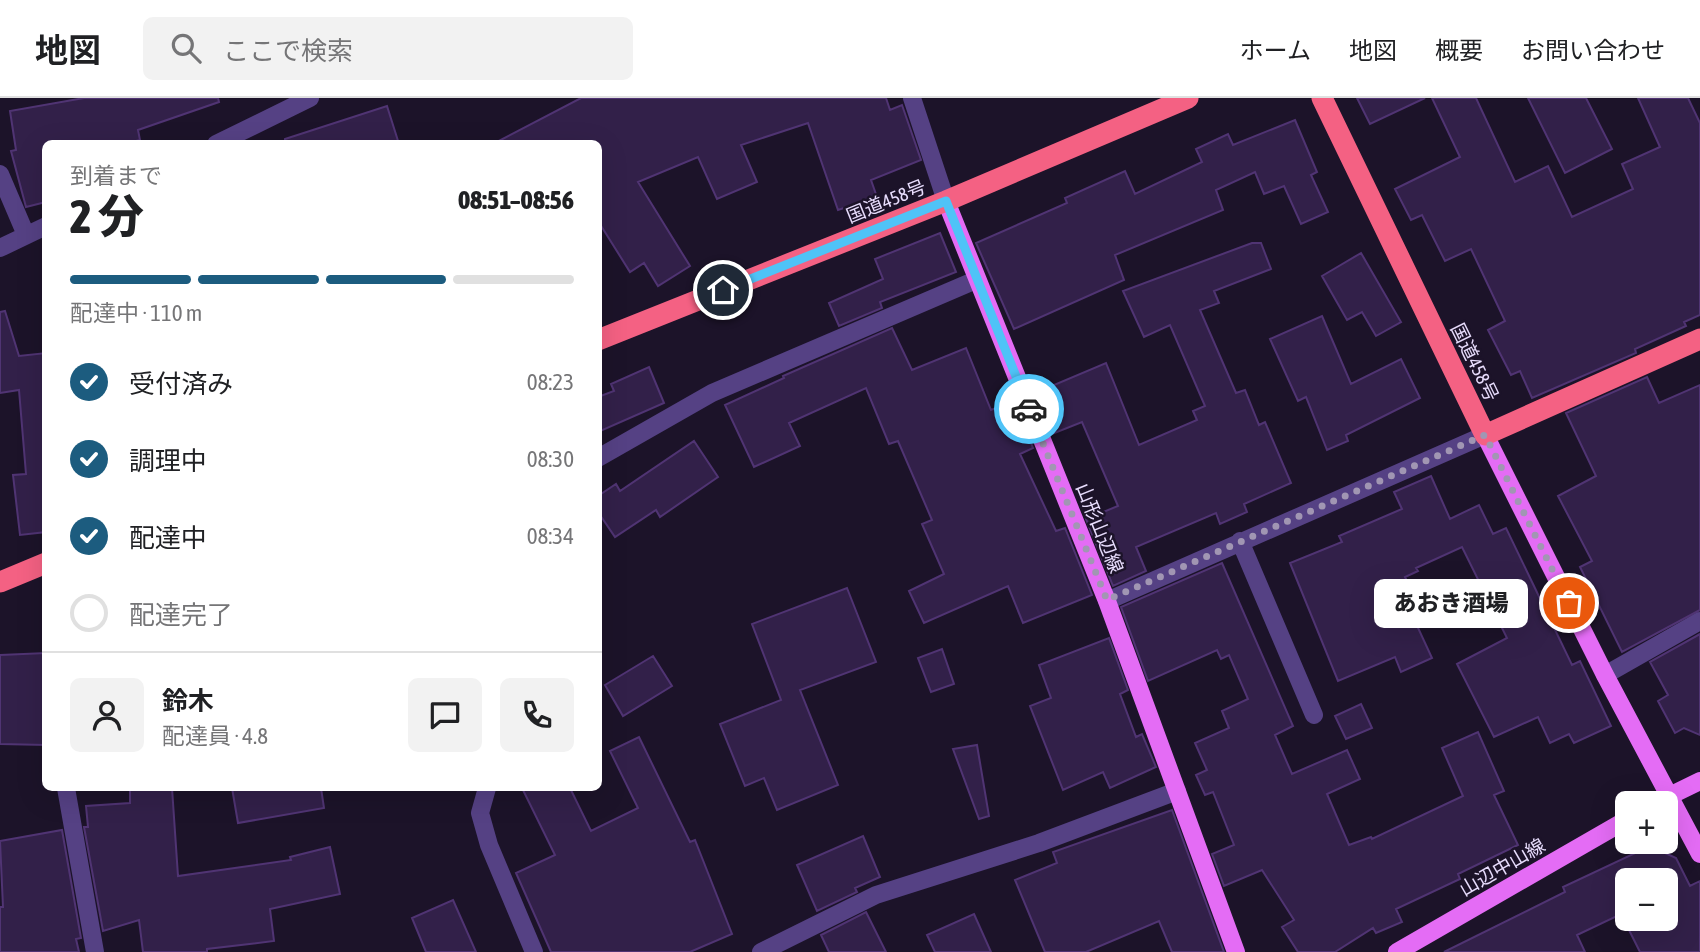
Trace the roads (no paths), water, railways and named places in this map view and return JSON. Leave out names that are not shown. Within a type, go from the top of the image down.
[{"type":"highway","name":"国道458号","points":[[602,338],[946,201],[1188,98]]},
{"type":"highway","name":"国道458号","points":[[1322,98],[1485,435],[1700,339]]},
{"type":"highway","points":[[0,582],[42,565]]},
{"type":"main road","name":"山形山辺線","points":[[946,201],[1107,600],[1236,952]]},
{"type":"main road","points":[[1485,435],[1605,675],[1658,791]]},
{"type":"main road","points":[[1678,791],[1700,781]]},
{"type":"main road","points":[[1678,822],[1700,854]]},
{"type":"main road","name":"山辺中山線","points":[[1397,952],[1615,826]]},
{"type":"street","points":[[224,140],[310,98]]},
{"type":"street","points":[[912,98],[946,201]]},
{"type":"street","points":[[0,174],[26,236]]},
{"type":"street","points":[[0,248],[42,228]]},
{"type":"street","points":[[602,456],[712,393],[976,280]]},
{"type":"street","points":[[1107,600],[1485,435]]},
{"type":"street","points":[[1240,541],[1314,715]]},
{"type":"street","points":[[1605,675],[1700,621]]},
{"type":"street","points":[[67,791],[95,952]]},
{"type":"street","points":[[486,791],[480,813],[489,845],[534,952]]},
{"type":"street","points":[[761,952],[876,895],[1039,843],[1177,791]]},
{"type":"place","name":"あおき酒場","points":[[1569,603]]}]
